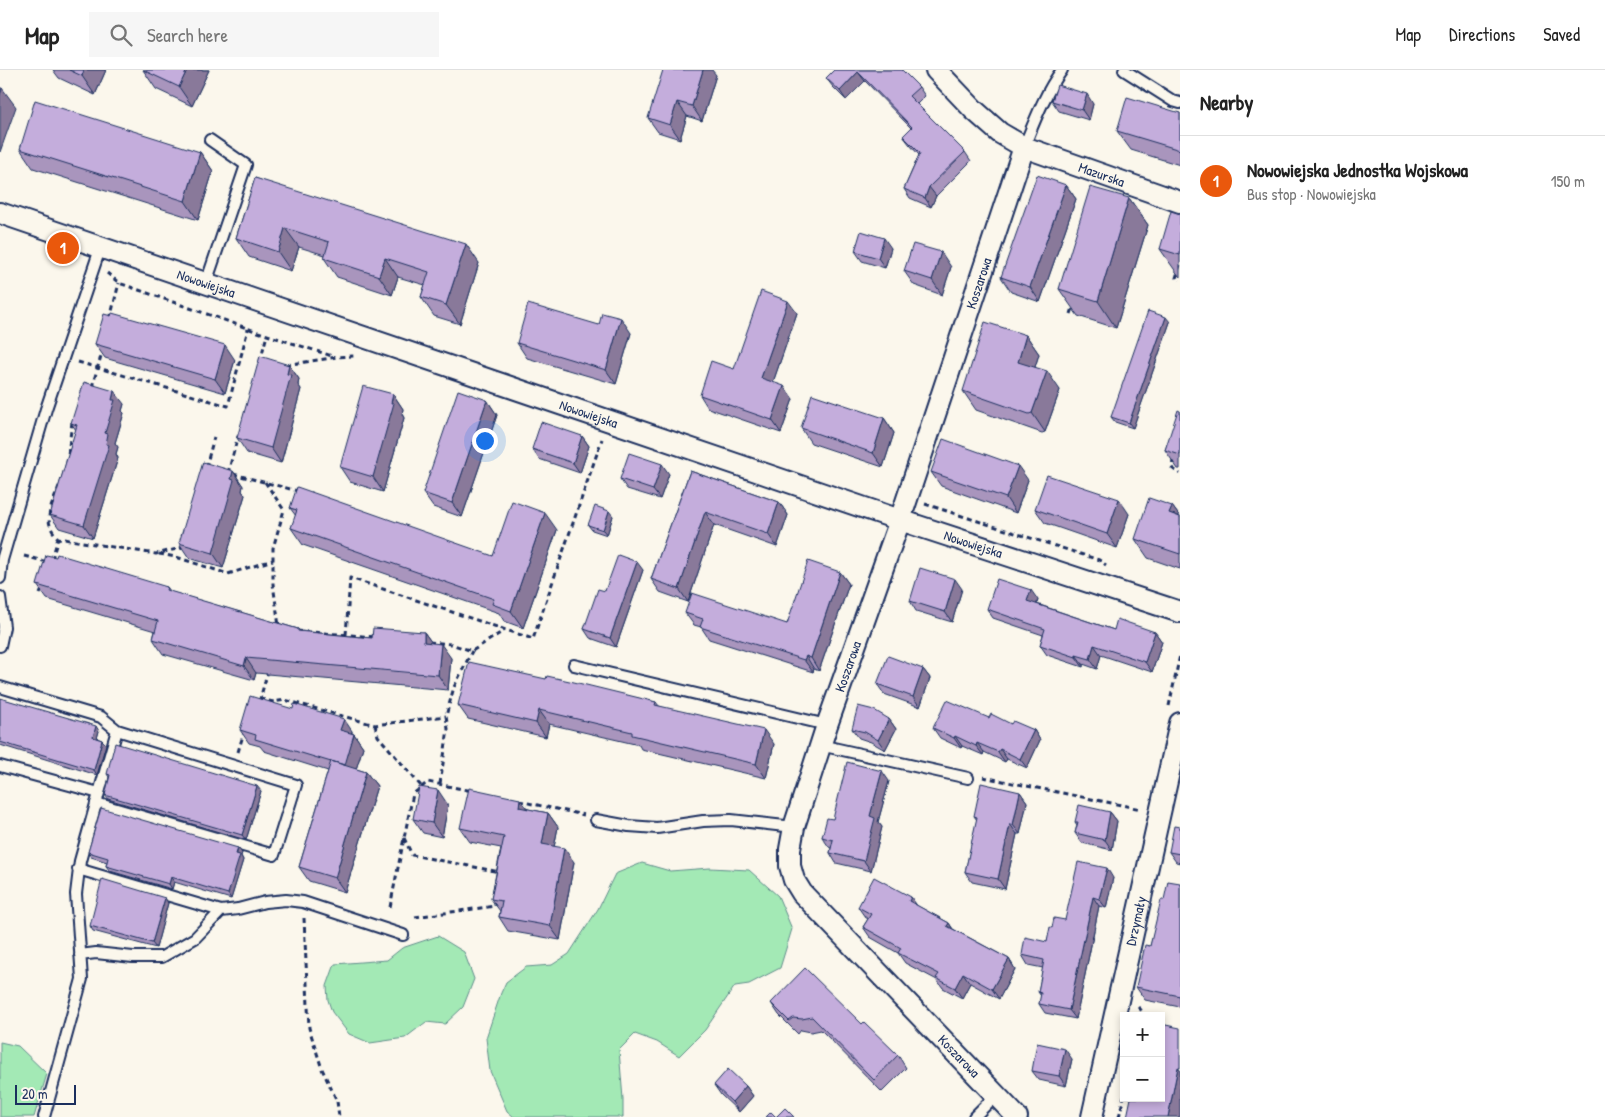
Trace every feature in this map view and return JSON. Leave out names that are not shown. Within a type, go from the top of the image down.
[{"type":"street","name":"Mazurska","points":[[936,70],[974,110],[994,127],[1024,147],[1180,202]]},
{"type":"street","name":"Koszarowa","points":[[1017,1117],[802,893],[794,880],[790,866],[790,849],[794,828],[827,724],[900,520],[1024,147]]},
{"type":"street","name":"Nowowiejska","points":[[0,213],[98,254],[206,283],[900,520],[1180,612]]},
{"type":"street","name":"Drzymały","points":[[1092,1117],[1180,723]]},
{"type":"lane","points":[[1024,147],[1052,83],[1062,70]]},
{"type":"lane","points":[[1124,70],[1172,101],[1180,103]]},
{"type":"lane","points":[[206,283],[246,165],[210,140]]},
{"type":"lane","points":[[0,578],[2,560],[46,409],[98,254]]},
{"type":"lane","points":[[0,597],[4,627],[0,646]]},
{"type":"lane","points":[[574,665],[827,724]]},
{"type":"lane","points":[[0,687],[101,717],[117,730],[296,785],[274,855],[0,766]]},
{"type":"lane","points":[[44,1117],[82,979],[76,894],[78,869],[117,730]]},
{"type":"lane","points":[[820,745],[968,778]]},
{"type":"lane","points":[[596,820],[630,826],[657,828],[703,821],[732,820],[794,828]]},
{"type":"lane","points":[[78,869],[221,911],[265,902],[286,900],[303,902],[403,935]]},
{"type":"lane","points":[[80,955],[96,953],[133,957],[162,956],[195,938],[221,911]]},
{"type":"lane","points":[[974,1117],[996,1095]]},
{"type":"path","points":[[98,254],[119,283],[248,329],[337,357]]},
{"type":"path","points":[[1180,265],[1176,278],[1180,280]]},
{"type":"path","points":[[109,322],[119,283]]},
{"type":"path","points":[[1071,314],[1074,304]]},
{"type":"path","points":[[63,357],[228,406],[248,329]]},
{"type":"path","points":[[260,361],[267,335]]},
{"type":"path","points":[[91,389],[105,341]]},
{"type":"path","points":[[284,366],[337,357],[356,356]]},
{"type":"path","points":[[67,464],[73,419]]},
{"type":"path","points":[[346,635],[350,578],[533,639],[603,435]]},
{"type":"path","points":[[228,473],[238,436]]},
{"type":"path","points":[[213,469],[206,467],[214,437]]},
{"type":"path","points":[[1175,455],[1172,468],[1180,474]]},
{"type":"path","points":[[220,471],[298,490]]},
{"type":"path","points":[[61,481],[48,523],[51,531],[58,538],[176,557],[228,574],[272,560]]},
{"type":"path","points":[[265,482],[284,510],[272,548],[273,584],[279,629]]},
{"type":"path","points":[[24,556],[50,563],[58,538]]},
{"type":"path","points":[[156,554],[181,548],[184,539]]},
{"type":"path","points":[[40,594],[45,579]]},
{"type":"path","points":[[289,630],[385,638]]},
{"type":"path","points":[[440,784],[448,729],[446,716],[454,687],[472,651],[505,630]]},
{"type":"path","points":[[425,641],[451,644],[472,651]]},
{"type":"path","points":[[260,699],[270,664]]},
{"type":"path","points":[[253,703],[260,699],[274,702],[285,700],[375,725],[446,716]]},
{"type":"path","points":[[375,725],[378,736],[421,786]]},
{"type":"path","points":[[234,766],[245,730]]},
{"type":"path","points":[[968,778],[984,777],[1146,811]]},
{"type":"path","points":[[390,907],[412,794],[428,782],[479,792]]},
{"type":"path","points":[[517,800],[594,817],[596,820]]},
{"type":"path","points":[[404,838],[412,855],[501,872],[499,881]]},
{"type":"path","points":[[415,918],[494,906],[496,898]]},
{"type":"path","points":[[303,902],[309,1028],[322,1069],[337,1101],[339,1117]]},
{"type":"path","points":[[1119,1117],[1123,1102]]},
{"type":"green space","points":[[642,863],[670,871],[710,868],[749,870],[778,896],[792,929],[780,968],[749,984],[735,986],[705,1030],[679,1056],[657,1042],[635,1034],[619,1050],[623,1117],[514,1117],[507,1111],[490,1071],[486,1038],[506,982],[526,967],[552,965],[569,954],[598,909],[615,874]]},
{"type":"green space","points":[[438,936],[464,952],[474,979],[463,1007],[445,1024],[426,1022],[405,1038],[370,1043],[349,1034],[332,1012],[328,1000],[327,986],[335,964],[387,960],[402,948]]},
{"type":"green space","points":[[0,1042],[18,1046],[47,1074],[34,1117],[0,1117]]},
{"type":"building","points":[[69,70],[84,70],[82,76]]},
{"type":"building","points":[[143,70],[187,70],[179,87]]},
{"type":"building","points":[[663,70],[703,70],[692,106],[677,102],[670,125],[648,118]]},
{"type":"building","points":[[834,70],[902,70],[919,87],[909,96],[965,152],[929,187],[925,198],[904,189],[920,153],[903,136],[912,127],[858,72],[840,91],[826,78]]},
{"type":"building","points":[[1057,85],[1087,94],[1082,110],[1052,101]]},
{"type":"building","points":[[1127,97],[1180,113],[1180,150],[1117,131]]},
{"type":"building","points":[[35,100],[200,152],[185,201],[20,149]]},
{"type":"building","points":[[1037,175],[1066,185],[1030,287],[1001,277]]},
{"type":"building","points":[[255,178],[466,244],[446,305],[421,297],[429,272],[385,258],[379,276],[324,258],[329,242],[285,228],[278,252],[236,238]]},
{"type":"building","points":[[1090,187],[1129,198],[1098,301],[1059,289]]},
{"type":"building","points":[[1171,211],[1180,214],[1180,255],[1160,249]]},
{"type":"building","points":[[861,231],[884,238],[878,258],[855,251]]},
{"type":"building","points":[[913,244],[941,252],[932,280],[904,271]]},
{"type":"building","points":[[761,291],[788,301],[761,378],[784,386],[772,420],[700,395],[711,361],[734,369]]},
{"type":"building","points":[[528,304],[599,325],[602,313],[621,318],[606,370],[517,343]]},
{"type":"building","points":[[1148,311],[1166,317],[1129,423],[1111,417]]},
{"type":"building","points":[[112,313],[225,345],[215,379],[95,344],[104,314],[111,316]]},
{"type":"building","points":[[985,322],[1026,335],[1018,362],[1047,371],[1032,413],[1029,414],[963,391]]},
{"type":"building","points":[[260,356],[289,365],[287,374],[291,375],[271,448],[237,438]]},
{"type":"building","points":[[84,382],[114,391],[112,400],[115,400],[105,433],[108,434],[106,444],[109,445],[84,525],[50,515],[77,425],[71,423]]},
{"type":"building","points":[[363,386],[393,394],[391,403],[394,403],[373,477],[340,467]]},
{"type":"building","points":[[458,390],[487,400],[452,503],[423,493]]},
{"type":"building","points":[[812,394],[884,418],[873,453],[801,428]]},
{"type":"building","points":[[1178,410],[1180,411],[1180,455],[1165,450]]},
{"type":"building","points":[[541,422],[582,436],[573,463],[532,449]]},
{"type":"building","points":[[943,439],[1018,466],[1006,498],[931,472]]},
{"type":"building","points":[[629,453],[662,464],[653,490],[620,479]]},
{"type":"building","points":[[203,462],[233,471],[231,479],[234,480],[213,553],[179,543]]},
{"type":"building","points":[[690,471],[779,502],[768,534],[705,512],[679,589],[651,579]]},
{"type":"building","points":[[1047,475],[1119,499],[1107,534],[1035,509]]},
{"type":"building","points":[[297,487],[493,556],[512,501],[545,513],[511,611],[492,604],[494,599],[291,528],[297,510],[290,508]]},
{"type":"building","points":[[1149,498],[1172,506],[1169,513],[1180,517],[1180,554],[1135,539]]},
{"type":"building","points":[[595,506],[609,511],[603,530],[588,525]]},
{"type":"building","points":[[57,554],[167,587],[166,590],[298,629],[298,631],[372,638],[373,628],[424,632],[424,642],[441,644],[438,675],[246,658],[244,666],[153,639],[158,621],[37,585],[46,555],[56,557]]},
{"type":"building","points":[[618,555],[637,562],[610,638],[584,629],[598,589],[605,591]]},
{"type":"building","points":[[808,561],[840,572],[811,658],[806,656],[804,660],[700,627],[703,619],[685,613],[692,593],[787,624]]},
{"type":"building","points":[[920,568],[955,579],[945,612],[910,601]]},
{"type":"building","points":[[997,579],[1031,590],[1027,601],[1114,630],[1117,619],[1155,632],[1145,662],[1094,645],[1090,659],[1076,655],[1076,657],[1040,645],[1045,629],[987,609]]},
{"type":"building","points":[[888,656],[923,669],[913,697],[877,684]]},
{"type":"building","points":[[469,662],[546,679],[547,676],[574,682],[656,702],[655,705],[764,730],[756,764],[632,735],[632,732],[539,710],[536,723],[458,705]]},
{"type":"building","points":[[250,696],[293,709],[294,704],[344,719],[340,730],[354,734],[345,765],[255,739],[256,735],[240,730]]},
{"type":"building","points":[[0,698],[96,726],[93,737],[102,740],[94,770],[0,742]]},
{"type":"building","points":[[947,700],[989,718],[991,714],[1011,724],[1013,721],[1034,730],[1020,759],[1000,749],[998,752],[977,743],[976,746],[933,728]]},
{"type":"building","points":[[858,706],[874,710],[889,719],[878,740],[865,732],[852,729]]},
{"type":"building","points":[[115,743],[257,786],[242,835],[105,795],[110,775],[107,774]]},
{"type":"building","points":[[331,761],[366,772],[335,878],[299,867]]},
{"type":"building","points":[[847,762],[882,771],[870,816],[875,818],[864,861],[830,853],[833,840],[822,837],[827,818],[833,819]]},
{"type":"building","points":[[981,783],[1020,792],[1013,825],[1010,824],[998,879],[965,872],[977,817],[974,816]]},
{"type":"building","points":[[419,787],[438,790],[432,823],[413,819]]},
{"type":"building","points":[[469,788],[520,799],[519,807],[548,813],[542,844],[564,848],[550,926],[499,917],[502,901],[491,899],[504,837],[460,828]]},
{"type":"building","points":[[1079,805],[1110,812],[1105,840],[1075,833],[1078,822],[1075,822]]},
{"type":"building","points":[[101,808],[238,848],[236,854],[240,855],[228,894],[171,877],[169,884],[106,866],[108,858],[88,852]]},
{"type":"building","points":[[1174,826],[1180,827],[1180,854],[1169,852]]},
{"type":"building","points":[[1078,862],[1107,868],[1099,899],[1093,897],[1069,1010],[1039,1004],[1041,993],[1038,992],[1044,960],[1022,955],[1025,937],[1047,942],[1054,918],[1065,920]]},
{"type":"building","points":[[874,877],[911,897],[909,901],[949,923],[947,926],[1009,959],[992,989],[963,973],[955,988],[936,978],[939,974],[898,953],[901,948],[863,927],[871,914],[858,907]]},
{"type":"building","points":[[102,879],[165,898],[152,943],[90,926]]},
{"type":"building","points":[[1168,881],[1180,883],[1180,996],[1136,987],[1145,945],[1150,946],[1161,900],[1164,900]]},
{"type":"building","points":[[805,968],[862,1024],[864,1022],[898,1055],[874,1080],[812,1017],[793,1018],[789,1021],[771,1003]]},
{"type":"building","points":[[1165,1025],[1180,1028],[1180,1068],[1178,1067],[1168,1117],[1127,1117],[1130,1102],[1165,1102]]},
{"type":"building","points":[[1037,1043],[1065,1049],[1059,1076],[1032,1071]]},
{"type":"building","points":[[728,1069],[746,1086],[732,1102],[714,1085]]},
{"type":"building","points":[[785,1108],[794,1117],[776,1117]]},
{"type":"building","points":[[771,1112],[776,1117],[766,1117]]},
{"type":"place","name":"Nowowiejska Jednostka Wojskowa","points":[[63,248]]}]
